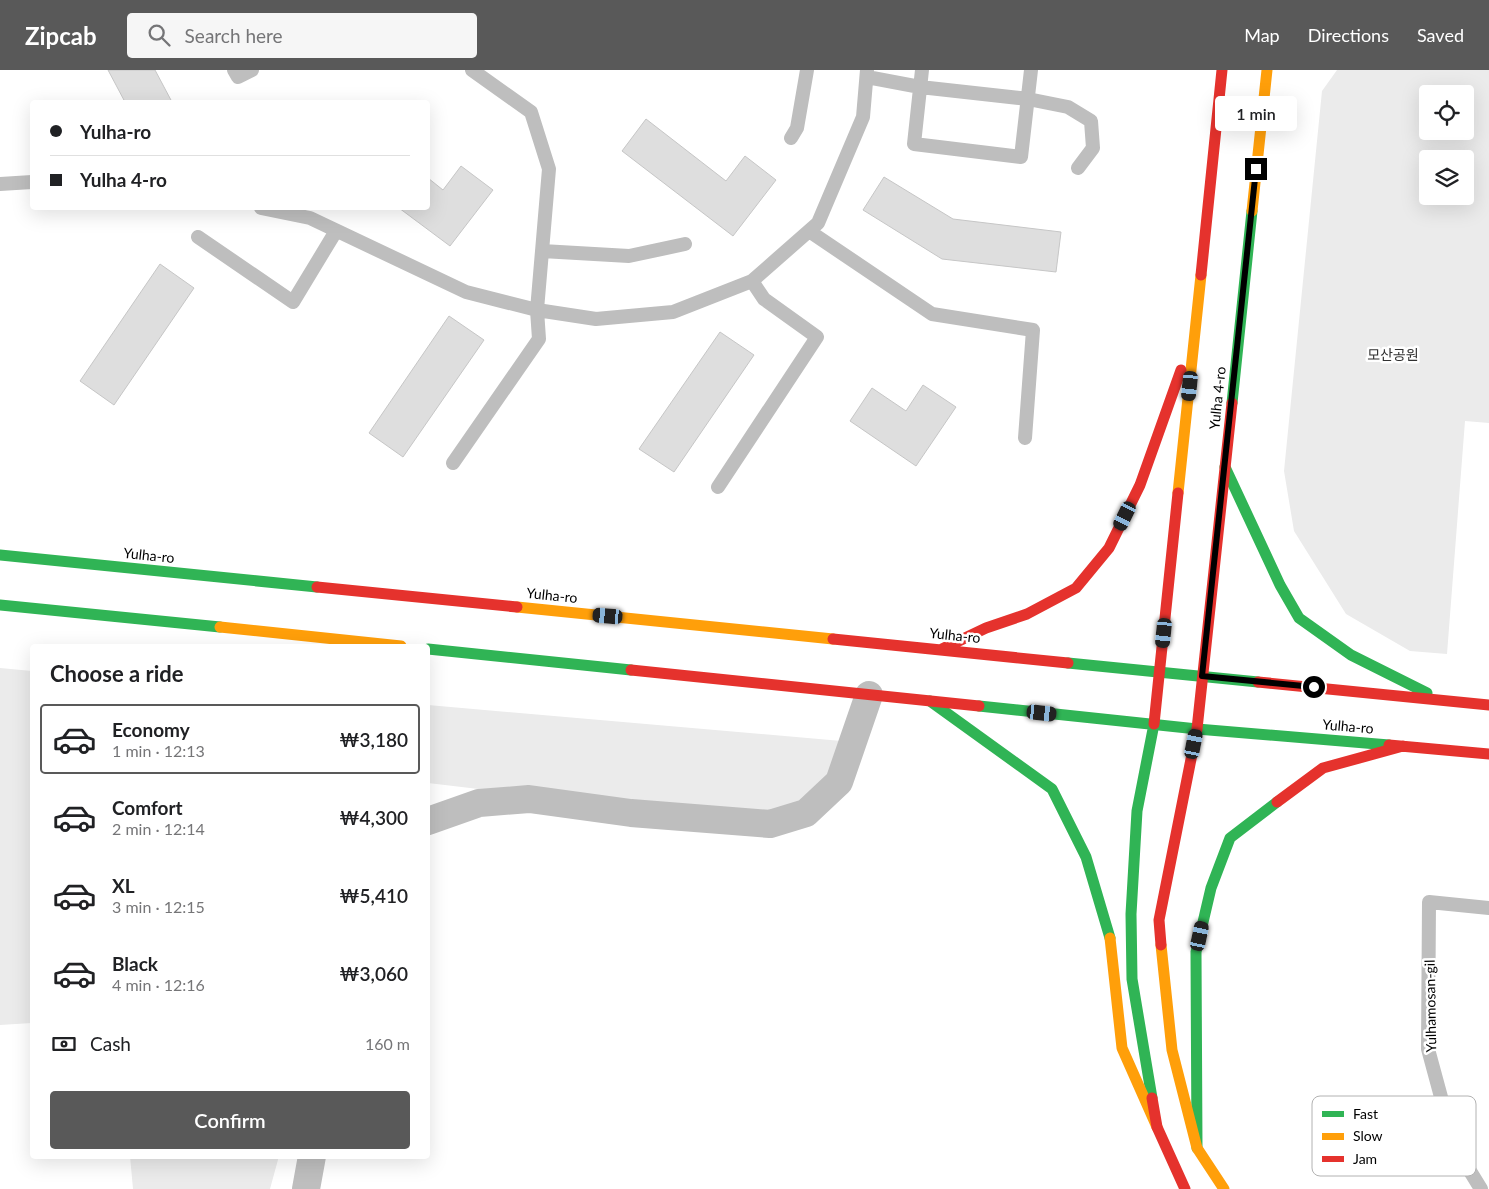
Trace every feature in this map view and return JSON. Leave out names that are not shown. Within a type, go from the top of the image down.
[{"type":"main road","name":"Yulha 4-ro","points":[[1157,1127],[1132,979],[1131,914],[1137,811],[1154,724],[1222,70]]},
{"type":"main road","name":"Yulha 4-ro","points":[[1197,1148],[1172,1050],[1159,920],[1197,729],[1267,70]]},
{"type":"main road","points":[[942,649],[986,628],[1027,614],[1076,588],[1110,548],[1140,485],[1196,329]]},
{"type":"main road","points":[[1225,466],[1280,586],[1300,618],[1351,655],[1442,700]]},
{"type":"main road","name":"Yulha-ro","points":[[0,555],[1202,676]]},
{"type":"main road","points":[[0,605],[381,644]]},
{"type":"main road","name":"Yulha-ro","points":[[430,649],[1197,729],[1489,754]]},
{"type":"main road","points":[[1202,676],[1489,705]]},
{"type":"main road","points":[[930,701],[966,730],[1052,789],[1086,857],[1113,947],[1122,1048],[1185,1189]]},
{"type":"main road","points":[[1224,1189],[1197,1148],[1196,952],[1211,888],[1230,838],[1322,768],[1403,746]]},
{"type":"street","points":[[430,820],[479,803],[528,799],[630,813],[770,824],[806,813],[839,782],[869,695]]},
{"type":"street","points":[[306,1189],[311,1159]]},
{"type":"lane","points":[[234,70],[238,77],[252,70]]},
{"type":"lane","points":[[453,463],[539,339],[537,310],[549,169],[531,112],[472,70]]},
{"type":"lane","points":[[791,138],[797,128],[807,70]]},
{"type":"lane","points":[[922,70],[914,144],[1021,156],[1031,70]]},
{"type":"lane","points":[[271,210],[310,218],[466,292],[537,310],[596,319],[673,312],[752,281],[818,224],[863,117],[867,74],[920,87],[1028,99],[1068,106],[1091,121],[1093,148],[1078,168]]},
{"type":"lane","points":[[0,184],[30,182]]},
{"type":"lane","points":[[198,237],[293,302],[336,231]]},
{"type":"lane","points":[[809,231],[932,314],[1033,330],[1025,438]]},
{"type":"lane","points":[[542,251],[629,256],[685,244]]},
{"type":"lane","points":[[718,487],[817,337],[764,299],[752,281]]},
{"type":"lane","name":"Yulhamosan-gil","points":[[1441,1096],[1428,1049],[1429,902],[1489,908]]},
{"type":"lane","name":"Yulhamosan-gil","points":[[1473,1176],[1481,1189]]},
{"type":"green space","name":"모산공원","points":[[1337,70],[1489,70],[1489,423],[1465,421],[1447,654],[1410,651],[1346,614],[1294,531],[1284,471],[1322,91]]},
{"type":"green space","points":[[0,668],[30,671],[30,1023],[0,1025]]},
{"type":"green space","points":[[430,705],[853,742],[839,782],[770,824],[430,783]]},
{"type":"green space","points":[[130,1159],[278,1159],[270,1189],[133,1189]]},
{"type":"building","points":[[108,70],[155,70],[171,100],[124,100]]},
{"type":"building","points":[[646,119],[726,181],[745,156],[776,180],[733,236],[622,151]]},
{"type":"building","points":[[461,166],[493,190],[450,246],[402,210],[430,210],[430,180],[443,190]]},
{"type":"building","points":[[884,177],[953,219],[1061,232],[1056,272],[942,259],[863,210]]},
{"type":"building","points":[[160,264],[194,288],[114,405],[80,381]]},
{"type":"building","points":[[449,316],[484,340],[403,457],[369,433]]},
{"type":"building","points":[[720,332],[754,355],[674,472],[639,449]]},
{"type":"building","points":[[923,385],[956,407],[916,466],[850,421],[872,388],[906,411]]},
{"type":"traffic: fast","points":[[1232,403],[1252,211]]},
{"type":"traffic: fast","points":[[1225,467],[1280,585],[1299,618],[1351,655],[1427,693]]},
{"type":"traffic: fast","points":[[0,555],[317,587]]},
{"type":"traffic: fast","points":[[0,605],[220,627]]},
{"type":"traffic: fast","points":[[430,649],[631,670]]},
{"type":"traffic: fast","points":[[1068,663],[1258,682]]},
{"type":"traffic: fast","points":[[930,701],[1052,789],[1086,857],[1110,938]]},
{"type":"traffic: fast","points":[[979,706],[1197,729],[1389,745]]},
{"type":"traffic: fast","points":[[1152,1098],[1132,979],[1131,914],[1137,811],[1154,724]]},
{"type":"traffic: fast","points":[[1197,1148],[1196,952],[1211,888],[1230,838],[1277,802]]},
{"type":"traffic: slow","points":[[1252,211],[1267,70]]},
{"type":"traffic: slow","points":[[1178,493],[1201,275]]},
{"type":"traffic: slow","points":[[517,607],[833,639]]},
{"type":"traffic: slow","points":[[220,627],[382,644]]},
{"type":"traffic: slow","points":[[1110,938],[1122,1048],[1157,1127]]},
{"type":"traffic: slow","points":[[1161,945],[1172,1050],[1197,1148],[1224,1189]]},
{"type":"traffic: jam","points":[[1201,275],[1222,70]]},
{"type":"traffic: jam","points":[[942,649],[986,628],[1027,614],[1076,588],[1109,548],[1140,485],[1181,370]]},
{"type":"traffic: jam","points":[[1197,729],[1232,403]]},
{"type":"traffic: jam","points":[[1154,724],[1178,493]]},
{"type":"traffic: jam","points":[[317,587],[517,607]]},
{"type":"traffic: jam","points":[[833,639],[1068,663]]},
{"type":"traffic: jam","points":[[631,670],[979,706]]},
{"type":"traffic: jam","points":[[1258,682],[1489,705]]},
{"type":"traffic: jam","points":[[1161,945],[1159,920],[1197,729]]},
{"type":"traffic: jam","points":[[1389,745],[1489,754]]},
{"type":"traffic: jam","points":[[1277,802],[1323,768],[1403,746]]},
{"type":"traffic: jam","points":[[1152,1098],[1157,1127],[1185,1189]]},
{"type":"route","points":[[1256,169],[1202,676],[1314,687]]}]
